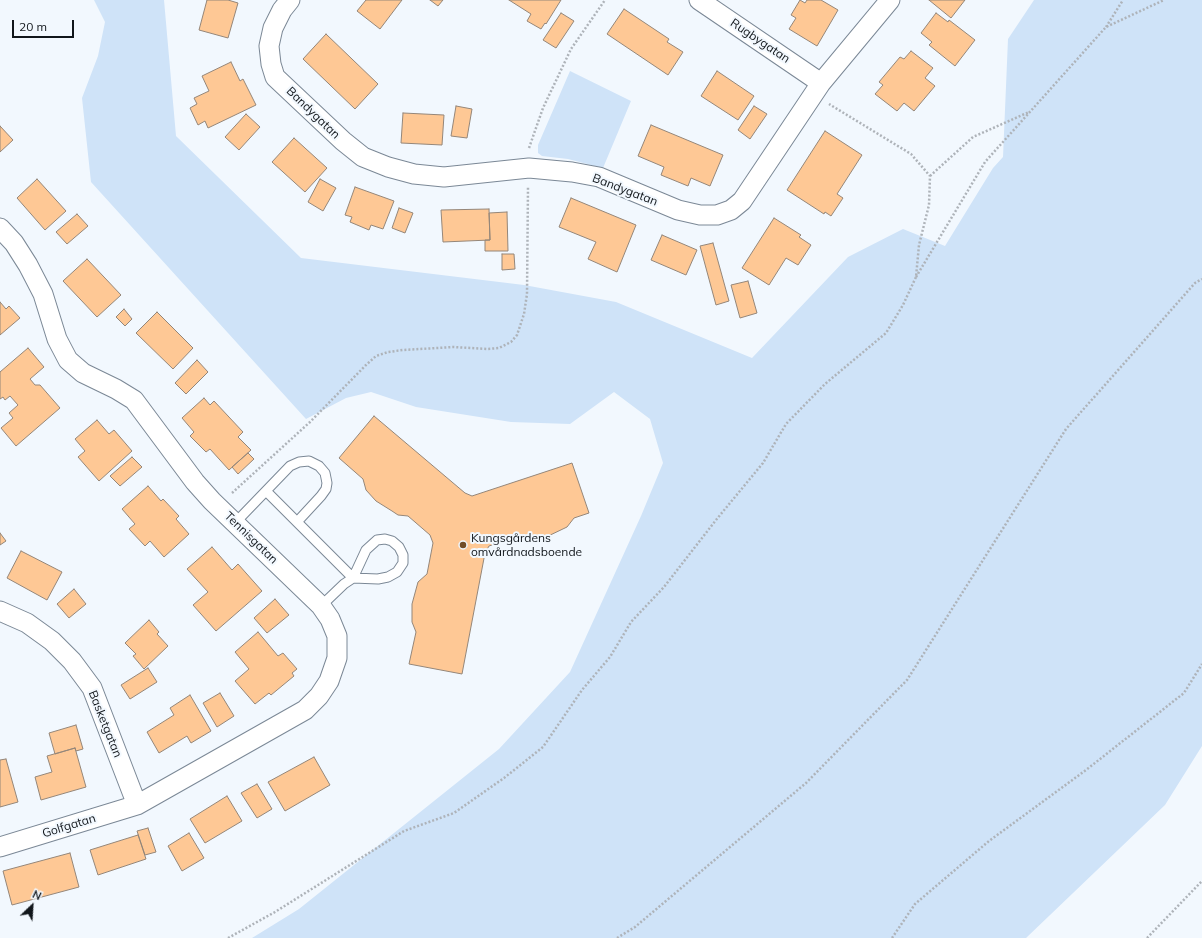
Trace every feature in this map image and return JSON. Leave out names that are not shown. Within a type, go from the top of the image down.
[{"type":"street","name":"Bandygatan","points":[[290,0],[282,10],[272,28],[269,46],[271,64],[275,77],[343,142],[363,157],[388,167],[414,174],[444,177],[529,168],[572,172],[599,178],[678,210],[700,215],[717,214],[731,210],[742,201],[817,89],[890,0]]},
{"type":"street","name":"Rugbygatan","points":[[699,0],[817,89]]},
{"type":"street","name":"Tennisgatan","points":[[0,228],[14,243],[28,265],[43,294],[57,340],[68,360],[83,373],[116,388],[134,400],[195,482],[218,507],[321,606],[330,619],[337,636],[337,658],[330,681],[319,696],[305,710],[137,805]]},
{"type":"street","name":"Basketgatan","points":[[0,611],[27,623],[52,641],[72,661],[92,688],[137,805]]},
{"type":"street","name":"Golfgatan","points":[[0,847],[137,805]]},
{"type":"lane","points":[[235,523],[290,466],[299,462],[310,461],[319,466],[325,473],[327,483],[326,489],[311,508],[297,522]]},
{"type":"lane","points":[[266,491],[353,578],[378,579],[388,577],[397,572],[403,563],[399,547],[392,541],[385,539],[377,540],[366,550],[353,578],[344,584],[321,606]]},
{"type":"path","points":[[218,507],[310,422],[376,356],[388,352],[403,350],[454,347],[487,349],[499,348],[511,342],[517,334],[524,314],[527,294],[528,150],[543,108],[571,49],[606,0]]},
{"type":"path","points":[[228,938],[275,912],[404,831],[454,813],[504,778],[543,747],[582,690],[610,657],[631,622],[664,587],[763,463],[786,424],[825,384],[886,333],[903,305],[916,277],[985,162],[1106,27],[1123,0]]},
{"type":"path","points":[[1106,27],[1164,0]]},
{"type":"path","points":[[817,89],[911,154],[930,176],[929,204],[919,245],[916,277]]},
{"type":"path","points":[[930,176],[973,137],[1030,112]]},
{"type":"path","points":[[617,938],[634,927],[806,783],[907,680],[1066,429],[1194,283],[1202,279]]},
{"type":"path","points":[[892,938],[915,904],[989,841],[1086,770],[1184,693],[1202,664]]},
{"type":"path","points":[[1147,938],[1202,881]]},
{"type":"shaded area","points":[[94,0],[164,0],[176,136],[301,258],[524,285],[616,302],[752,358],[848,257],[903,229],[945,246],[993,168],[1003,157],[1008,39],[1034,0],[1202,0],[1202,746],[1165,805],[1026,938],[252,938],[299,909],[499,749],[570,672],[641,516],[663,463],[650,419],[614,392],[570,424],[511,422],[416,407],[371,392],[346,398],[306,419],[91,182],[82,98],[98,56],[105,22]]},
{"type":"shaded area","points":[[570,71],[631,101],[603,168],[568,159],[542,156],[538,153],[538,145]]},
{"type":"building","points":[[207,0],[228,0],[238,3],[228,38],[199,30]]},
{"type":"building","points":[[366,0],[402,0],[380,29],[357,11]]},
{"type":"building","points":[[430,0],[443,0],[438,6]]},
{"type":"building","points":[[509,0],[561,0],[546,24],[545,23],[541,29],[527,21],[531,14]]},
{"type":"building","points":[[800,0],[805,3],[807,0],[821,0],[838,10],[817,46],[789,29],[796,18],[791,15]]},
{"type":"building","points":[[929,0],[965,0],[951,18]]},
{"type":"building","points":[[624,9],[669,39],[667,42],[683,52],[668,75],[607,34]]},
{"type":"building","points":[[561,13],[574,21],[556,48],[543,40]]},
{"type":"building","points":[[936,13],[948,22],[949,20],[975,40],[955,66],[929,45],[932,42],[921,33]]},
{"type":"building","points":[[326,34],[378,84],[355,109],[303,59]]},
{"type":"building","points":[[911,51],[933,68],[925,78],[935,86],[914,111],[904,103],[897,111],[875,94],[883,85],[879,82],[900,57],[904,59]]},
{"type":"building","points":[[231,62],[240,81],[243,79],[256,105],[208,128],[205,121],[198,125],[190,108],[197,104],[194,98],[209,91],[202,76]]},
{"type":"building","points":[[717,71],[754,96],[738,120],[701,96]]},
{"type":"building","points":[[456,106],[472,109],[467,138],[451,136]]},
{"type":"building","points":[[754,106],[767,114],[750,139],[738,130]]},
{"type":"building","points":[[403,113],[444,115],[442,145],[401,143]]},
{"type":"building","points":[[246,114],[260,127],[239,150],[225,137]]},
{"type":"building","points":[[651,125],[723,155],[710,186],[691,178],[688,186],[661,175],[664,167],[638,156]]},
{"type":"building","points":[[0,126],[13,140],[0,152]]},
{"type":"building","points":[[825,131],[862,155],[837,194],[843,198],[831,216],[825,212],[824,214],[787,190]]},
{"type":"building","points":[[294,138],[327,168],[305,192],[272,162]]},
{"type":"building","points":[[37,179],[66,211],[45,230],[17,198]]},
{"type":"building","points":[[320,179],[336,188],[323,211],[308,202]]},
{"type":"building","points":[[355,187],[394,201],[383,229],[371,225],[369,230],[350,222],[352,217],[345,215]]},
{"type":"building","points":[[571,198],[636,225],[617,272],[588,259],[596,242],[559,227]]},
{"type":"building","points":[[399,208],[413,213],[405,233],[392,228]]},
{"type":"building","points":[[489,209],[490,240],[443,242],[441,210]]},
{"type":"building","points":[[507,212],[508,251],[485,251],[485,240],[490,240],[489,213]]},
{"type":"building","points":[[77,214],[88,226],[67,244],[56,232]]},
{"type":"building","points":[[774,218],[801,235],[799,237],[811,245],[798,265],[786,258],[769,285],[742,268]]},
{"type":"building","points":[[662,235],[697,250],[686,275],[651,260]]},
{"type":"building","points":[[713,243],[729,301],[716,305],[700,246]]},
{"type":"building","points":[[502,254],[514,254],[515,269],[502,270]]},
{"type":"building","points":[[87,259],[121,295],[97,317],[63,281]]},
{"type":"building","points":[[748,281],[757,313],[740,318],[731,285]]},
{"type":"building","points":[[0,302],[6,309],[9,306],[20,318],[0,335]]},
{"type":"building","points":[[124,309],[132,319],[125,326],[116,317]]},
{"type":"building","points":[[157,312],[193,348],[173,369],[136,333]]},
{"type":"building","points":[[28,348],[44,367],[30,379],[35,385],[40,385],[60,408],[16,446],[1,428],[13,418],[9,413],[18,405],[10,396],[5,400],[3,397],[0,399],[0,372]]},
{"type":"building","points":[[197,360],[208,372],[186,394],[175,383]]},
{"type":"building","points":[[204,398],[210,405],[214,401],[243,432],[238,437],[251,450],[229,470],[210,449],[206,452],[190,436],[194,432],[182,418]]},
{"type":"building","name":"Kungsgårdens omvårdnadsboende","points":[[374,416],[465,493],[472,496],[572,463],[589,513],[574,518],[567,527],[544,538],[529,541],[517,537],[489,546],[485,553],[462,674],[409,664],[416,632],[412,622],[412,604],[418,582],[427,574],[433,543],[430,535],[408,516],[398,515],[376,501],[366,490],[363,479],[339,458]]},
{"type":"building","points":[[97,420],[109,434],[114,430],[132,451],[99,481],[78,457],[85,451],[75,439]]},
{"type":"building","points":[[248,453],[254,459],[238,474],[232,467]]},
{"type":"building","points":[[132,457],[142,467],[120,486],[110,476]]},
{"type":"building","points":[[148,486],[161,501],[163,499],[179,516],[176,519],[189,534],[164,557],[150,541],[145,546],[129,529],[135,524],[122,509]]},
{"type":"building","points":[[0,533],[6,541],[0,545]]},
{"type":"building","points":[[212,547],[232,570],[238,564],[262,591],[216,631],[193,605],[208,592],[187,569]]},
{"type":"building","points":[[21,551],[62,572],[47,600],[7,578]]},
{"type":"building","points":[[74,589],[86,604],[69,618],[57,604]]},
{"type":"building","points":[[275,599],[289,615],[267,633],[254,618]]},
{"type":"building","points":[[149,620],[159,632],[157,634],[168,646],[144,669],[133,656],[136,654],[125,643]]},
{"type":"building","points":[[258,632],[278,656],[283,653],[297,669],[292,673],[294,676],[271,695],[269,693],[255,704],[235,681],[249,669],[235,652]]},
{"type":"building","points":[[148,668],[157,682],[130,699],[121,685]]},
{"type":"building","points":[[220,693],[234,716],[217,727],[203,703]]},
{"type":"building","points":[[190,695],[211,731],[191,743],[187,736],[159,753],[147,732],[174,715],[170,708]]},
{"type":"building","points":[[76,725],[83,749],[76,751],[75,748],[55,754],[49,733]]},
{"type":"building","points":[[75,748],[86,787],[41,800],[35,777],[52,772],[47,756]]},
{"type":"building","points":[[314,757],[330,785],[285,811],[268,782]]},
{"type":"building","points":[[6,759],[18,802],[0,807],[0,760]]},
{"type":"building","points":[[257,784],[272,809],[257,818],[241,793]]},
{"type":"building","points":[[227,796],[242,821],[205,843],[190,819]]},
{"type":"building","points":[[148,828],[156,852],[145,855],[137,831]]},
{"type":"building","points":[[189,833],[204,858],[182,871],[168,846]]},
{"type":"building","points":[[138,835],[146,859],[98,875],[90,850]]},
{"type":"building","points":[[70,853],[79,887],[12,905],[3,871]]},
{"type":"place","name":"Kungsgårdens omvårdnadsboende","points":[[463,545]]}]
